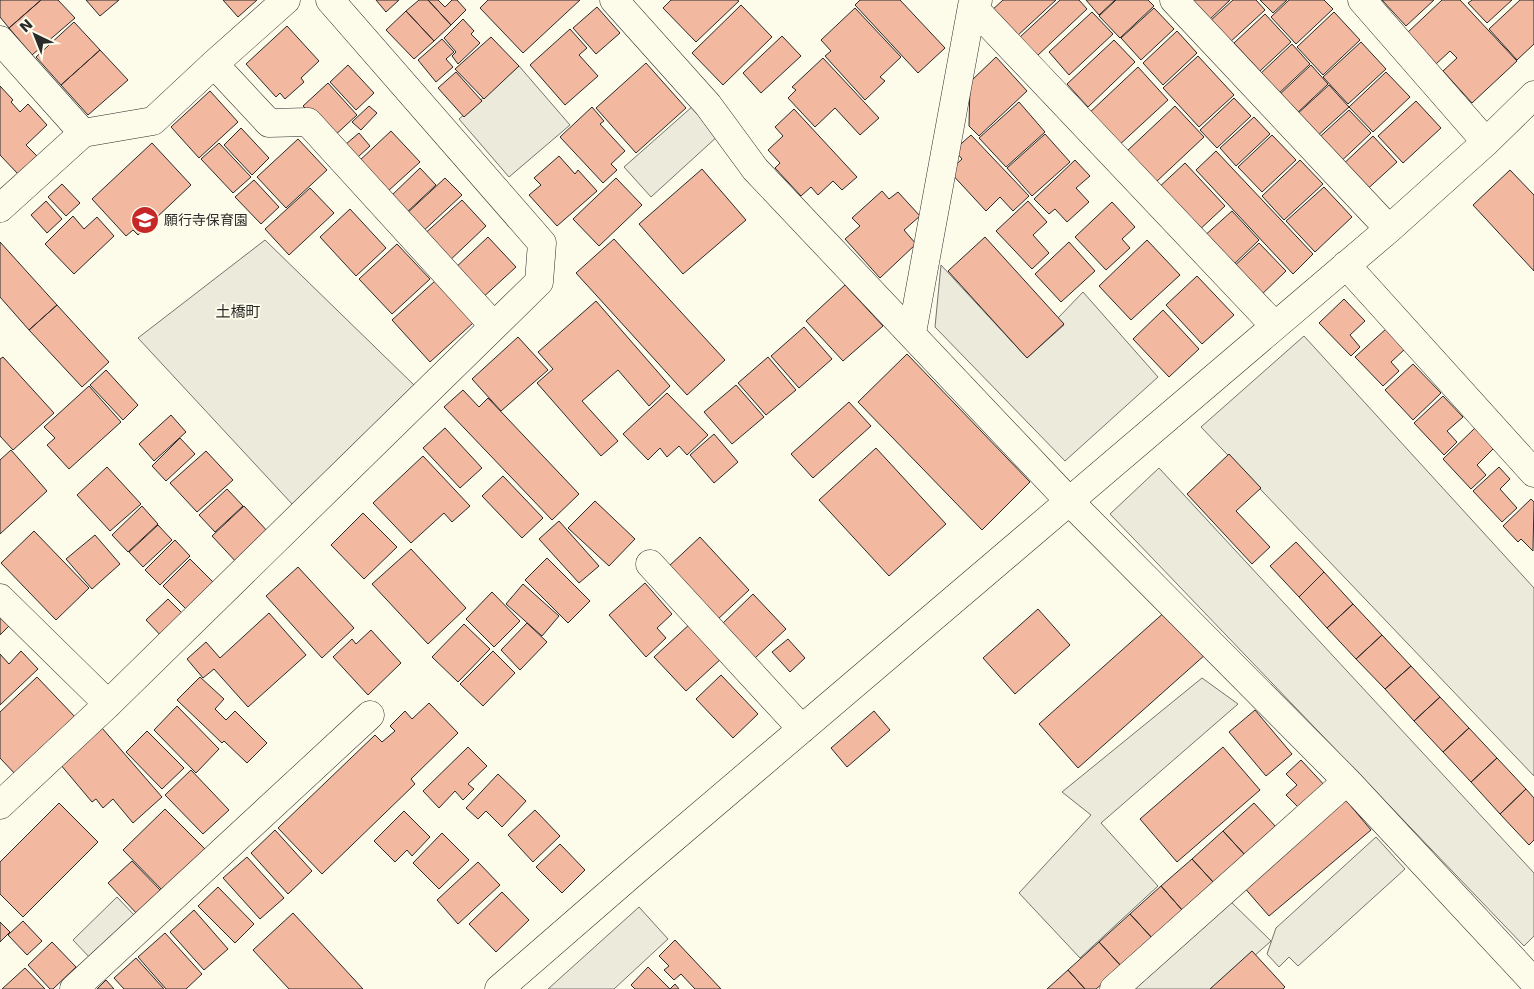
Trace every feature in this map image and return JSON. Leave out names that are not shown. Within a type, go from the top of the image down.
[{"type":"street","points":[[0,208],[84,133],[154,120],[286,0]]},
{"type":"street","points":[[0,805],[108,704],[538,282],[542,243],[330,0]]},
{"type":"street","points":[[614,0],[708,105],[755,169],[1070,502],[1347,781],[1532,975]]},
{"type":"street","points":[[1174,0],[1389,229]]},
{"type":"street","points":[[1362,0],[1486,142]]},
{"type":"street","points":[[912,333],[975,3]]},
{"type":"street","points":[[975,3],[1275,326]]},
{"type":"street","points":[[0,40],[84,133]]},
{"type":"street","points":[[214,64],[269,123],[308,122],[494,326]]},
{"type":"street","points":[[499,989],[642,864],[1389,229],[1533,97]]},
{"type":"street","points":[[1346,265],[1534,473]]},
{"type":"street","points":[[650,564],[802,729]]},
{"type":"street","points":[[0,598],[108,704]]},
{"type":"street","points":[[74,989],[370,714]]},
{"type":"street","points":[[1114,989],[1347,781]]},
{"type":"shaded area","points":[[519,66],[570,125],[509,177],[459,119]]},
{"type":"shaded area","points":[[693,106],[719,135],[651,197],[624,167]]},
{"type":"shaded area","points":[[265,240],[414,385],[293,505],[138,338]]},
{"type":"shaded area","points":[[941,265],[1027,358],[1064,325],[1058,318],[1083,292],[1158,377],[1065,461],[935,327]]},
{"type":"shaded area","points":[[1304,336],[1534,588],[1534,776],[1201,427]]},
{"type":"shaded area","points":[[1159,468],[1534,873],[1534,936],[1524,946],[1110,514]]},
{"type":"shaded area","points":[[1202,678],[1238,704],[1101,823],[1158,886],[1080,958],[1019,893],[1091,815],[1062,792]]},
{"type":"shaded area","points":[[1376,837],[1405,869],[1298,966],[1289,957],[1279,967],[1267,954],[1276,928]]},
{"type":"shaded area","points":[[117,897],[136,917],[92,960],[73,940]]},
{"type":"shaded area","points":[[1228,899],[1271,941],[1217,989],[1128,989]]},
{"type":"shaded area","points":[[639,907],[668,939],[614,989],[548,989]]},
{"type":"building","points":[[0,0],[41,0],[9,28],[0,17]]},
{"type":"building","points":[[41,0],[58,0],[75,18],[32,55],[9,28]]},
{"type":"building","points":[[86,0],[119,0],[100,16]]},
{"type":"building","points":[[223,0],[257,0],[238,17]]},
{"type":"building","points":[[376,0],[399,0],[386,12]]},
{"type":"building","points":[[419,0],[428,0],[451,25],[434,41],[406,11]]},
{"type":"building","points":[[428,0],[438,0],[445,7],[452,0],[457,0],[466,10],[451,25]]},
{"type":"building","points":[[488,0],[580,0],[523,53],[480,8]]},
{"type":"building","points":[[671,0],[739,1],[696,42],[663,8]]},
{"type":"building","points":[[860,0],[900,0],[945,48],[918,73],[855,5]]},
{"type":"building","points":[[1003,0],[1056,0],[1016,37],[991,11]]},
{"type":"building","points":[[1060,0],[1079,0],[1087,9],[1037,56],[1020,37]]},
{"type":"building","points":[[1086,0],[1115,0],[1099,15]]},
{"type":"building","points":[[1116,0],[1148,0],[1154,6],[1120,38],[1099,16]]},
{"type":"building","points":[[1193,0],[1230,0],[1208,21],[1190,2]]},
{"type":"building","points":[[1233,0],[1256,0],[1265,10],[1229,43],[1209,22]]},
{"type":"building","points":[[1260,0],[1287,0],[1273,13]]},
{"type":"building","points":[[1289,0],[1324,0],[1333,9],[1296,44],[1271,17]]},
{"type":"building","points":[[1382,0],[1434,0],[1406,26]]},
{"type":"building","points":[[1442,0],[1460,0],[1517,61],[1472,103],[1443,71],[1457,58],[1450,51],[1436,64],[1407,33]]},
{"type":"building","points":[[1472,0],[1512,0],[1487,23],[1468,3]]},
{"type":"building","points":[[1520,0],[1534,0],[1534,44],[1517,60],[1489,29]]},
{"type":"building","points":[[741,5],[772,37],[723,85],[692,53]]},
{"type":"building","points":[[597,7],[620,33],[596,54],[573,28]]},
{"type":"building","points":[[855,8],[901,57],[880,77],[885,81],[865,100],[825,56],[831,51],[821,40]]},
{"type":"building","points":[[1154,8],[1174,29],[1141,60],[1121,38]]},
{"type":"building","points":[[406,11],[434,41],[414,59],[386,30]]},
{"type":"building","points":[[1092,12],[1113,34],[1069,75],[1049,52]]},
{"type":"building","points":[[1334,12],[1360,40],[1323,75],[1297,47]]},
{"type":"building","points":[[1265,14],[1291,42],[1260,71],[1234,43]]},
{"type":"building","points":[[463,19],[474,31],[471,34],[480,43],[458,64],[452,56],[456,52],[444,38]]},
{"type":"building","points":[[74,22],[100,50],[61,85],[36,57]]},
{"type":"building","points":[[287,26],[319,61],[301,78],[304,82],[285,99],[280,93],[276,97],[246,64]]},
{"type":"building","points":[[570,29],[587,48],[579,55],[598,76],[565,105],[530,65]]},
{"type":"building","points":[[1177,31],[1197,53],[1163,85],[1143,63]]},
{"type":"building","points":[[782,36],[801,56],[761,93],[743,73]]},
{"type":"building","points":[[491,37],[519,66],[484,99],[455,69]]},
{"type":"building","points":[[442,39],[454,52],[446,59],[453,67],[436,82],[418,60]]},
{"type":"building","points":[[1114,40],[1135,62],[1088,107],[1067,84]]},
{"type":"building","points":[[1361,42],[1386,69],[1348,104],[1323,77]]},
{"type":"building","points":[[1292,44],[1310,64],[1277,95],[1259,75]]},
{"type":"building","points":[[100,50],[128,80],[88,115],[61,85]]},
{"type":"building","points":[[1198,56],[1234,95],[1199,127],[1163,88]]},
{"type":"building","points":[[996,57],[1027,91],[979,136],[969,126],[970,82]]},
{"type":"building","points":[[823,58],[879,118],[860,135],[835,108],[815,127],[788,98],[796,90],[792,87]]},
{"type":"building","points":[[646,63],[686,108],[636,153],[596,108]]},
{"type":"building","points":[[348,65],[374,93],[356,110],[330,82]]},
{"type":"building","points":[[1311,65],[1328,84],[1295,115],[1278,96]]},
{"type":"building","points":[[1138,67],[1168,100],[1117,147],[1087,115]]},
{"type":"building","points":[[456,72],[482,101],[464,117],[438,88]]},
{"type":"building","points":[[1386,72],[1410,97],[1373,132],[1349,107]]},
{"type":"building","points":[[328,83],[357,115],[333,137],[303,106]]},
{"type":"building","points":[[1329,85],[1349,107],[1315,138],[1295,116]]},
{"type":"building","points":[[0,86],[13,100],[11,102],[20,112],[28,104],[47,125],[26,145],[37,156],[18,174],[0,155]]},
{"type":"building","points":[[210,91],[238,122],[199,158],[171,127]]},
{"type":"building","points":[[1234,98],[1251,116],[1217,148],[1200,130]]},
{"type":"building","points":[[1416,101],[1441,128],[1403,163],[1378,136]]},
{"type":"building","points":[[1019,102],[1045,132],[1006,167],[979,138]]},
{"type":"building","points":[[369,106],[377,113],[361,130],[352,122]]},
{"type":"building","points":[[1175,106],[1204,137],[1156,182],[1127,151]]},
{"type":"building","points":[[592,107],[604,121],[600,124],[625,151],[611,164],[617,170],[603,183],[560,137]]},
{"type":"building","points":[[794,109],[857,177],[842,190],[833,181],[818,195],[811,187],[801,196],[775,168],[780,163],[768,150],[783,136],[775,127]]},
{"type":"building","points":[[1349,110],[1371,133],[1335,167],[1313,143]]},
{"type":"building","points":[[1254,117],[1270,134],[1236,166],[1220,148]]},
{"type":"building","points":[[241,128],[269,158],[252,175],[224,145]]},
{"type":"building","points":[[391,131],[420,162],[387,192],[358,162]]},
{"type":"building","points":[[359,133],[370,146],[358,157],[346,144]]},
{"type":"building","points":[[1045,134],[1070,162],[1032,196],[1007,168]]},
{"type":"building","points":[[971,135],[1029,196],[1013,211],[1000,197],[986,211],[949,171],[962,159],[954,150]]},
{"type":"building","points":[[1272,135],[1296,160],[1262,192],[1238,167]]},
{"type":"building","points":[[1373,136],[1397,162],[1362,194],[1338,169]]},
{"type":"building","points":[[298,139],[327,170],[286,208],[257,177]]},
{"type":"building","points":[[152,143],[191,185],[138,235],[133,230],[126,236],[92,199]]},
{"type":"building","points":[[219,143],[251,177],[233,193],[201,159]]},
{"type":"building","points":[[1216,151],[1313,254],[1293,274],[1196,170]]},
{"type":"building","points":[[559,156],[575,174],[578,170],[597,191],[557,226],[529,195],[541,185],[534,178]]},
{"type":"building","points":[[1075,160],[1090,176],[1076,188],[1089,202],[1067,222],[1055,209],[1049,214],[1034,199]]},
{"type":"building","points":[[1300,160],[1323,184],[1284,220],[1262,196]]},
{"type":"building","points":[[1185,163],[1225,206],[1196,233],[1156,190]]},
{"type":"building","points":[[420,168],[436,185],[405,214],[390,197]]},
{"type":"building","points":[[702,169],[746,220],[683,274],[639,224]]},
{"type":"building","points":[[1510,170],[1534,195],[1534,271],[1473,205]]},
{"type":"building","points":[[445,178],[462,195],[420,234],[403,217]]},
{"type":"building","points":[[616,178],[642,205],[599,246],[573,219]]},
{"type":"building","points":[[254,180],[279,207],[261,224],[235,197]]},
{"type":"building","points":[[62,184],[80,203],[66,216],[48,197]]},
{"type":"building","points":[[1324,187],[1352,217],[1315,252],[1286,221]]},
{"type":"building","points":[[310,188],[334,213],[289,255],[265,229]]},
{"type":"building","points":[[882,191],[889,199],[898,192],[920,216],[904,230],[916,244],[880,278],[845,239],[860,226],[852,218]]},
{"type":"building","points":[[462,200],[486,226],[446,264],[421,237]]},
{"type":"building","points":[[46,201],[62,219],[47,233],[31,215]]},
{"type":"building","points":[[1028,201],[1047,222],[1033,235],[1049,253],[1032,269],[996,231]]},
{"type":"building","points":[[1112,202],[1135,227],[1122,239],[1130,248],[1106,270],[1075,237]]},
{"type":"building","points":[[350,209],[386,248],[356,276],[320,237]]},
{"type":"building","points":[[1232,211],[1259,240],[1230,268],[1202,238]]},
{"type":"building","points":[[73,216],[84,229],[97,217],[114,236],[74,274],[45,244]]},
{"type":"building","points":[[488,237],[516,267],[480,300],[453,270]]},
{"type":"building","points":[[985,237],[1064,324],[1027,358],[948,271]]},
{"type":"building","points":[[614,239],[725,360],[687,395],[576,273]]},
{"type":"building","points":[[1147,240],[1180,275],[1131,320],[1099,286]]},
{"type":"building","points":[[0,242],[57,305],[29,330],[0,297]]},
{"type":"building","points":[[1069,242],[1095,271],[1061,302],[1035,274]]},
{"type":"building","points":[[1259,243],[1286,271],[1257,299],[1230,270]]},
{"type":"building","points":[[397,244],[430,279],[392,314],[359,279]]},
{"type":"building","points":[[1197,276],[1234,315],[1202,344],[1166,305]]},
{"type":"building","points":[[435,281],[473,323],[430,362],[392,320]]},
{"type":"building","points":[[845,285],[883,326],[843,361],[806,321]]},
{"type":"building","points":[[1344,299],[1365,321],[1350,335],[1360,347],[1351,356],[1319,323]]},
{"type":"building","points":[[596,301],[670,386],[649,406],[618,370],[582,401],[618,441],[601,456],[537,383],[553,369],[538,352]]},
{"type":"building","points":[[57,305],[109,362],[82,387],[29,330]]},
{"type":"building","points":[[1163,310],[1199,349],[1169,377],[1133,339]]},
{"type":"building","points":[[804,327],[832,359],[799,388],[771,356]]},
{"type":"building","points":[[1386,329],[1405,349],[1391,362],[1399,371],[1383,386],[1355,357]]},
{"type":"building","points":[[518,337],[548,370],[501,411],[472,379]]},
{"type":"building","points":[[907,354],[1030,482],[982,530],[858,402]]},
{"type":"building","points":[[3,357],[54,413],[13,450],[0,436],[0,359]]},
{"type":"building","points":[[768,357],[796,390],[766,415],[738,383]]},
{"type":"building","points":[[1413,364],[1441,393],[1413,420],[1385,390]]},
{"type":"building","points":[[106,370],[138,405],[123,420],[90,385]]},
{"type":"building","points":[[736,385],[764,417],[732,444],[704,412]]},
{"type":"building","points":[[89,386],[121,422],[69,469],[47,445],[55,438],[44,427]]},
{"type":"building","points":[[463,390],[479,407],[488,398],[579,494],[552,520],[444,407]]},
{"type":"building","points":[[667,393],[708,435],[687,455],[679,446],[667,457],[660,448],[648,460],[623,434]]},
{"type":"building","points":[[1443,396],[1463,417],[1447,431],[1457,442],[1444,455],[1414,423]]},
{"type":"building","points":[[849,402],[871,426],[813,478],[791,454]]},
{"type":"building","points":[[171,415],[186,432],[154,461],[139,444]]},
{"type":"building","points":[[1476,427],[1495,447],[1477,465],[1486,475],[1471,489],[1443,459]]},
{"type":"building","points":[[445,428],[482,468],[460,488],[423,448]]},
{"type":"building","points":[[714,434],[738,462],[714,483],[690,455]]},
{"type":"building","points":[[180,438],[195,454],[166,481],[152,466]]},
{"type":"building","points":[[876,448],[946,524],[889,576],[819,500]]},
{"type":"building","points":[[11,450],[47,491],[0,534],[0,460]]},
{"type":"building","points":[[206,451],[233,480],[197,512],[170,483]]},
{"type":"building","points":[[1229,454],[1261,488],[1236,511],[1270,547],[1252,564],[1187,494]]},
{"type":"building","points":[[423,456],[470,506],[452,522],[444,513],[411,543],[373,503]]},
{"type":"building","points":[[107,467],[141,504],[110,531],[77,495]]},
{"type":"building","points":[[1499,467],[1510,479],[1500,489],[1517,508],[1502,522],[1473,491]]},
{"type":"building","points":[[503,476],[543,518],[522,538],[482,496]]},
{"type":"building","points":[[227,489],[243,506],[215,532],[199,515]]},
{"type":"building","points":[[1531,499],[1534,502],[1533,551],[1521,539],[1518,542],[1503,526]]},
{"type":"building","points":[[595,501],[635,539],[609,566],[568,528]]},
{"type":"building","points":[[142,506],[158,524],[128,552],[112,535]]},
{"type":"building","points":[[244,506],[270,534],[238,564],[212,536]]},
{"type":"building","points":[[363,513],[397,547],[364,579],[331,545]]},
{"type":"building","points":[[559,521],[599,566],[579,583],[539,539]]},
{"type":"building","points":[[158,525],[172,540],[143,567],[129,552]]},
{"type":"building","points":[[34,531],[89,588],[56,620],[1,563]]},
{"type":"building","points":[[95,535],[120,564],[92,589],[66,559]]},
{"type":"building","points":[[700,537],[749,590],[717,620],[668,567]]},
{"type":"building","points":[[175,540],[190,556],[160,585],[145,570]]},
{"type":"building","points":[[1296,542],[1324,572],[1299,597],[1270,566]]},
{"type":"building","points":[[411,549],[466,608],[428,644],[372,584]]},
{"type":"building","points":[[547,558],[590,601],[568,623],[525,580]]},
{"type":"building","points":[[190,559],[218,587],[190,613],[163,586]]},
{"type":"building","points":[[298,567],[354,628],[322,658],[266,596]]},
{"type":"building","points":[[1324,572],[1353,604],[1327,628],[1299,597]]},
{"type":"building","points":[[645,583],[672,614],[657,628],[666,638],[646,657],[609,615]]},
{"type":"building","points":[[523,584],[559,616],[542,636],[506,604]]},
{"type":"building","points":[[492,592],[520,621],[494,647],[466,619]]},
{"type":"building","points":[[753,594],[786,629],[754,659],[721,625]]},
{"type":"building","points":[[168,599],[187,618],[165,640],[146,620]]},
{"type":"building","points":[[1353,604],[1382,635],[1356,659],[1327,628]]},
{"type":"building","points":[[1038,609],[1070,645],[1015,694],[983,658]]},
{"type":"building","points":[[1167,610],[1206,654],[1078,768],[1039,724]]},
{"type":"building","points":[[0,611],[12,623],[0,635]]},
{"type":"building","points":[[269,613],[306,655],[248,707],[214,669],[203,678],[187,659],[206,642],[220,658]]},
{"type":"building","points":[[527,623],[547,642],[520,670],[501,650]]},
{"type":"building","points":[[691,623],[723,657],[686,691],[654,657]]},
{"type":"building","points":[[464,624],[490,649],[458,682],[432,657]]},
{"type":"building","points":[[371,630],[401,663],[368,695],[333,657],[352,639],[356,644]]},
{"type":"building","points":[[1382,635],[1411,666],[1385,689],[1356,659]]},
{"type":"building","points":[[788,639],[805,658],[790,672],[772,652]]},
{"type":"building","points":[[21,651],[38,669],[0,705],[0,654],[9,664]]},
{"type":"building","points":[[493,651],[515,673],[483,706],[460,684]]},
{"type":"building","points":[[1411,666],[1440,697],[1414,721],[1385,689]]},
{"type":"building","points":[[721,675],[758,714],[733,738],[696,699]]},
{"type":"building","points":[[37,677],[77,719],[17,776],[0,758],[0,712]]},
{"type":"building","points":[[200,677],[224,699],[215,709],[226,720],[235,711],[267,743],[247,763],[224,741],[222,743],[177,700]]},
{"type":"building","points":[[1440,697],[1469,728],[1443,752],[1414,721]]},
{"type":"building","points":[[429,703],[458,733],[411,779],[415,784],[322,874],[278,828],[375,735],[382,742],[395,731],[390,726],[405,711],[412,719]]},
{"type":"building","points":[[177,706],[219,749],[196,773],[154,730]]},
{"type":"building","points":[[1255,710],[1292,754],[1266,776],[1229,732]]},
{"type":"building","points":[[874,711],[890,730],[847,767],[831,748]]},
{"type":"building","points":[[102,728],[162,797],[133,823],[113,799],[103,808],[96,799],[92,802],[60,764]]},
{"type":"building","points":[[1469,728],[1497,758],[1471,782],[1443,752]]},
{"type":"building","points":[[147,731],[184,768],[162,789],[126,752]]},
{"type":"building","points":[[468,747],[487,766],[468,784],[474,789],[463,800],[455,791],[439,808],[423,791]]},
{"type":"building","points":[[1223,747],[1260,790],[1177,862],[1140,819]]},
{"type":"building","points":[[1497,758],[1526,789],[1500,814],[1471,782]]},
{"type":"building","points":[[1301,760],[1328,789],[1304,813],[1286,795],[1297,785],[1286,774]]},
{"type":"building","points":[[191,770],[229,810],[203,834],[165,795]]},
{"type":"building","points":[[498,774],[526,801],[502,827],[486,811],[478,819],[466,808]]},
{"type":"building","points":[[1526,789],[1534,798],[1534,840],[1529,845],[1500,814]]},
{"type":"building","points":[[1345,799],[1371,830],[1269,916],[1242,885]]},
{"type":"building","points":[[59,803],[98,842],[23,917],[0,894],[0,862]]},
{"type":"building","points":[[1254,803],[1276,827],[1245,855],[1223,831]]},
{"type":"building","points":[[165,809],[209,853],[166,894],[123,850]]},
{"type":"building","points":[[535,810],[560,836],[533,862],[508,835]]},
{"type":"building","points":[[404,811],[430,837],[412,856],[407,850],[395,862],[374,841]]},
{"type":"building","points":[[275,830],[312,871],[288,894],[251,853]]},
{"type":"building","points":[[1223,831],[1245,855],[1214,883],[1192,859]]},
{"type":"building","points":[[442,833],[469,860],[439,889],[413,863]]},
{"type":"building","points":[[560,844],[585,870],[562,893],[536,867]]},
{"type":"building","points":[[247,857],[284,898],[260,919],[223,878]]},
{"type":"building","points":[[1192,859],[1214,883],[1183,911],[1161,886]]},
{"type":"building","points":[[132,861],[163,893],[139,916],[108,883]]},
{"type":"building","points":[[478,862],[500,885],[458,924],[437,900]]},
{"type":"building","points":[[1161,886],[1183,911],[1153,939],[1130,914]]},
{"type":"building","points":[[218,887],[254,924],[235,943],[198,906]]},
{"type":"building","points":[[502,892],[529,920],[496,952],[469,924]]},
{"type":"building","points":[[194,910],[228,949],[204,970],[170,932]]},
{"type":"building","points":[[293,913],[363,989],[289,989],[253,950]]},
{"type":"building","points":[[1130,914],[1153,939],[1122,967],[1099,942]]},
{"type":"building","points":[[23,921],[42,941],[27,955],[8,935]]},
{"type":"building","points":[[0,922],[10,932],[0,942]]},
{"type":"building","points":[[165,933],[202,974],[186,989],[166,989],[138,957]]},
{"type":"building","points":[[675,940],[721,989],[695,989],[681,974],[674,980],[664,970],[669,966],[659,956]]},
{"type":"building","points":[[52,942],[76,967],[53,989],[50,989],[28,965]]},
{"type":"building","points":[[1099,942],[1122,967],[1096,989],[1085,989],[1068,970]]},
{"type":"building","points":[[1252,951],[1285,987],[1283,989],[1210,989]]},
{"type":"building","points":[[136,958],[164,989],[124,989],[114,978]]},
{"type":"building","points":[[648,967],[670,989],[635,989],[631,985]]},
{"type":"building","points":[[25,968],[45,989],[2,989]]},
{"type":"building","points":[[1068,970],[1085,989],[1047,989]]},
{"type":"building","points":[[106,980],[114,989],[97,989]]},
{"type":"building","points":[[675,984],[679,989],[670,989]]},
{"type":"place","name":"願行寺保育園","points":[[145,220]]},
{"type":"district","name":"土橋町","points":[[238,312]]}]
